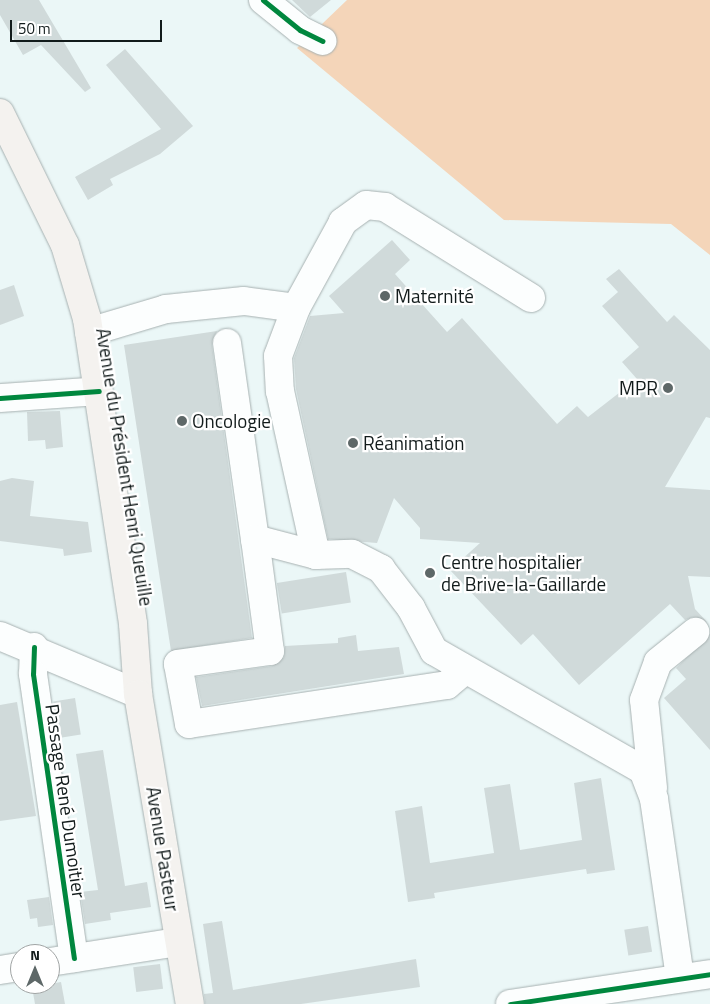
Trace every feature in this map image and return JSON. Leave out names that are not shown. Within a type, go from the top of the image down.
[{"type":"main road","name":"Avenue du Président Henri Queuille","points":[[0,113],[66,245],[89,332],[133,624],[138,694]]},
{"type":"main road","name":"Avenue Pasteur","points":[[138,694],[178,942],[190,1004]]},
{"type":"street","points":[[263,0],[300,30],[323,41]]},
{"type":"street","points":[[316,555],[280,391],[278,356],[296,308],[343,222],[366,205],[385,207],[531,298]]},
{"type":"street","points":[[89,332],[166,309],[244,300],[296,308]]},
{"type":"street","points":[[227,343],[270,651],[178,664],[189,724],[447,685],[465,670]]},
{"type":"street","points":[[0,398],[99,391]]},
{"type":"street","points":[[255,539],[316,555],[352,554],[381,569],[411,608],[434,651],[642,770],[654,799]]},
{"type":"street","points":[[680,978],[654,799],[644,700],[658,662],[704,624]]},
{"type":"street","points":[[0,636],[34,647],[138,694]]},
{"type":"street","name":"Passage René Dumoitier","points":[[34,647],[33,674],[62,960]]},
{"type":"street","points":[[62,960],[178,942]]},
{"type":"street","points":[[525,1003],[710,974]]},
{"type":"shaded area","points":[[347,0],[710,0],[710,255],[671,224],[504,220],[297,48]]},
{"type":"building","points":[[0,0],[39,0],[91,88],[85,92],[41,45],[23,55],[0,15]]},
{"type":"building","points":[[292,0],[331,0],[310,17]]},
{"type":"building","points":[[125,49],[193,126],[160,154],[110,179],[113,185],[88,200],[75,177],[161,129],[106,65]]},
{"type":"building","points":[[392,240],[410,260],[395,274],[447,332],[462,318],[557,424],[577,406],[588,417],[637,379],[622,362],[639,347],[602,306],[618,292],[606,279],[619,269],[667,322],[674,315],[710,350],[710,418],[706,417],[665,487],[710,490],[710,577],[688,576],[695,609],[707,622],[693,617],[685,620],[670,604],[579,685],[533,634],[521,645],[450,570],[480,543],[420,539],[420,528],[394,498],[377,543],[328,539],[296,389],[294,358],[310,316],[344,313],[329,296]]},
{"type":"building","points":[[14,285],[24,316],[0,325],[0,290]]},
{"type":"building","points":[[217,331],[212,345],[252,638],[171,651],[124,345]]},
{"type":"building","points":[[60,411],[63,447],[46,449],[45,440],[28,441],[27,412]]},
{"type":"building","points":[[12,478],[34,481],[30,516],[88,522],[92,552],[64,556],[63,549],[0,541],[0,481]]},
{"type":"building","points":[[346,572],[351,603],[282,614],[277,583]]},
{"type":"building","points":[[710,634],[710,750],[664,698],[686,679],[676,668]]},
{"type":"building","points":[[356,635],[358,651],[399,647],[404,674],[202,706],[196,677],[272,666],[284,657],[285,646],[338,643],[338,638]]},
{"type":"building","points":[[75,698],[81,735],[59,738],[53,701]]},
{"type":"building","points":[[17,702],[36,816],[0,821],[0,705]]},
{"type":"building","points":[[103,750],[125,886],[147,882],[151,907],[110,913],[111,920],[85,924],[80,892],[98,890],[76,754]]},
{"type":"building","points":[[601,778],[615,870],[587,874],[586,869],[434,893],[435,898],[408,902],[395,811],[422,806],[430,863],[494,853],[484,788],[510,784],[520,850],[582,840],[574,783]]},
{"type":"building","points":[[49,897],[53,925],[38,927],[37,918],[30,919],[27,900]]},
{"type":"building","points":[[222,921],[233,990],[416,959],[420,987],[301,1004],[205,1004],[204,994],[213,993],[203,924]]},
{"type":"building","points":[[648,926],[652,952],[628,955],[624,930]]},
{"type":"building","points":[[160,964],[163,989],[136,992],[133,967]]},
{"type":"building","points":[[60,982],[65,1004],[35,1004],[33,994],[60,994]]},
{"type":"cycle path","points":[[263,0],[300,30],[323,41]]},
{"type":"cycle path","points":[[0,398],[99,391]]},
{"type":"cycle path","points":[[34,647],[33,674],[74,958]]},
{"type":"cycle path","points":[[510,1004],[710,974]]},
{"type":"place","name":"Maternité","points":[[385,296]]},
{"type":"place","name":"MPR","points":[[668,388]]},
{"type":"place","name":"Oncologie","points":[[182,421]]},
{"type":"place","name":"Réanimation","points":[[353,443]]},
{"type":"place","name":"Centre hospitalier de Brive-la-Gaillarde","points":[[430,573]]}]
